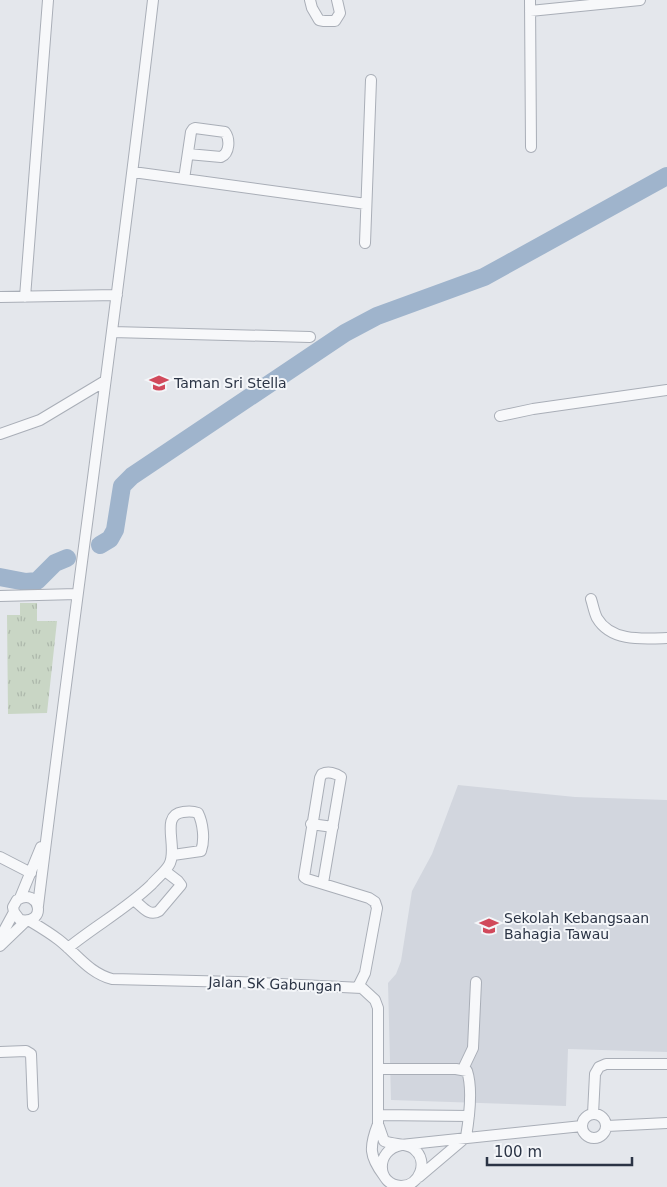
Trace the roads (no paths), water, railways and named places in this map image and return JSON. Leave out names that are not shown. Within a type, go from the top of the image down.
[{"type":"street","points":[[24,297],[48,0]]},
{"type":"street","points":[[0,946],[35,917],[38,909],[77,594],[133,172],[153,0]]},
{"type":"street","points":[[310,0],[319,20],[324,21],[335,21],[340,13],[337,0]]},
{"type":"street","points":[[530,0],[532,147]]},
{"type":"street","points":[[530,11],[640,0]]},
{"type":"street","points":[[365,244],[371,80]]},
{"type":"street","points":[[184,179],[188,154]]},
{"type":"street","points":[[133,172],[366,204]]},
{"type":"street","points":[[0,297],[117,295]]},
{"type":"street","points":[[112,332],[310,337]]},
{"type":"street","points":[[0,434],[40,420],[105,381]]},
{"type":"street","points":[[500,416],[533,409],[667,390]]},
{"type":"street","points":[[0,596],[77,594]]},
{"type":"street","points":[[591,599],[597,618],[606,629],[620,636],[641,639],[667,638]]},
{"type":"street","points":[[323,883],[341,777],[338,774],[325,772],[320,778],[304,876],[307,879],[369,898],[375,902],[376,908],[365,973],[360,988]]},
{"type":"street","points":[[68,948],[82,936],[135,900],[165,871],[173,855],[170,820],[173,815],[192,811],[198,813],[203,844],[201,851],[173,855]]},
{"type":"street","points":[[311,824],[333,827]]},
{"type":"street","points":[[0,938],[14,912],[15,903],[20,898],[49,827]]},
{"type":"street","points":[[0,857],[31,873]]},
{"type":"street","points":[[135,900],[150,914],[159,911],[181,885],[165,871]]},
{"type":"street","points":[[20,898],[31,898],[38,909]]},
{"type":"street","name":"Jalan SK Gabungan","points":[[38,909],[59,940]]},
{"type":"street","points":[[14,912],[17,918],[28,921]]},
{"type":"street","name":"Jalan SK Gabungan","points":[[28,921],[59,940],[92,970],[101,976],[112,979],[360,988],[375,1000],[378,1008],[378,1120],[372,1139],[372,1156],[374,1163],[384,1176]]},
{"type":"street","points":[[463,1069],[473,1048],[476,982]]},
{"type":"street","points":[[0,1052],[26,1051],[31,1054],[32,1106]]},
{"type":"street","points":[[593,1114],[596,1074],[599,1067],[606,1064],[667,1064]]},
{"type":"street","points":[[378,1069],[463,1069],[468,1075],[469,1116],[466,1137],[413,1182],[401,1186],[389,1181],[384,1176],[382,1167],[384,1155],[389,1150],[401,1145],[466,1137],[582,1126]]},
{"type":"street","points":[[593,1114],[604,1118],[607,1126],[601,1137],[593,1139],[586,1135],[582,1126],[586,1117],[593,1114]]},
{"type":"street","points":[[418,1178],[422,1165],[418,1153],[413,1149],[384,1141],[378,1120],[469,1116]]},
{"type":"street","points":[[607,1126],[667,1123]]},
{"type":"waterway","points":[[100,545],[110,539],[115,530],[122,486],[132,476],[345,333],[377,316],[484,277],[667,176]]},
{"type":"waterway","points":[[0,577],[26,582],[37,581],[55,563],[67,558]]},
{"type":"place","name":"Taman Sri Stella","points":[[159,383]]},
{"type":"place","name":"Sekolah Kebangsaan Bahagia Tawau","points":[[489,926]]}]
